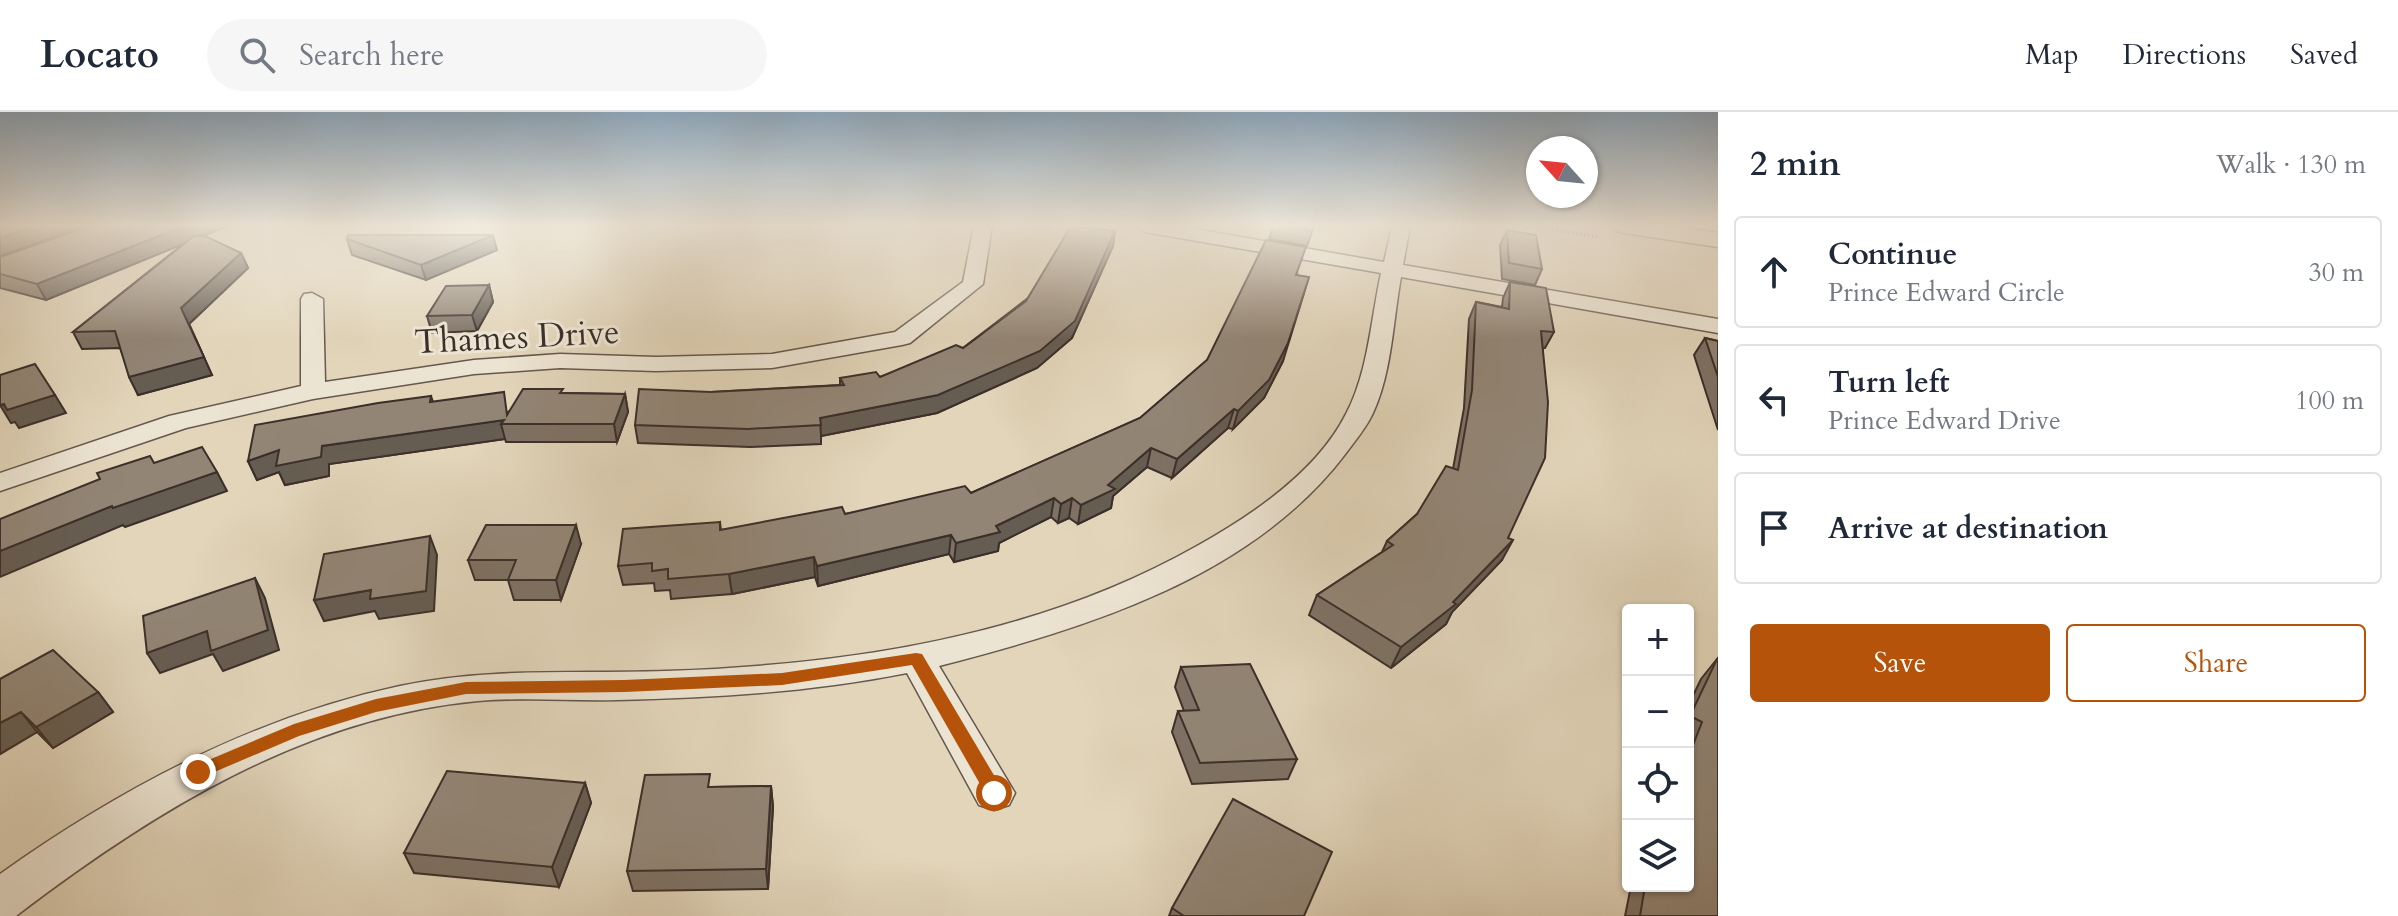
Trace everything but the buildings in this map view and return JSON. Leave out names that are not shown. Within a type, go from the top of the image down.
[{"type":"street","name":"Thames Drive","points":[[0,482],[178,422],[313,391],[474,367],[560,361],[656,364],[772,361],[902,338],[973,284],[977,264]]},
{"type":"street","points":[[1361,264],[1718,326]]},
{"type":"street","points":[[0,901],[107,824],[198,772],[294,730],[376,706],[466,688],[624,686],[782,679],[916,658],[1038,628],[1145,588],[1219,549],[1307,484],[1340,445],[1361,411],[1372,375],[1393,264]]},
{"type":"street","points":[[312,299],[313,391]]},
{"type":"street","points":[[916,658],[994,793]]},
{"type":"route","points":[[198,772],[294,730],[376,706],[466,688],[624,686],[782,679],[916,658],[994,793]]}]
